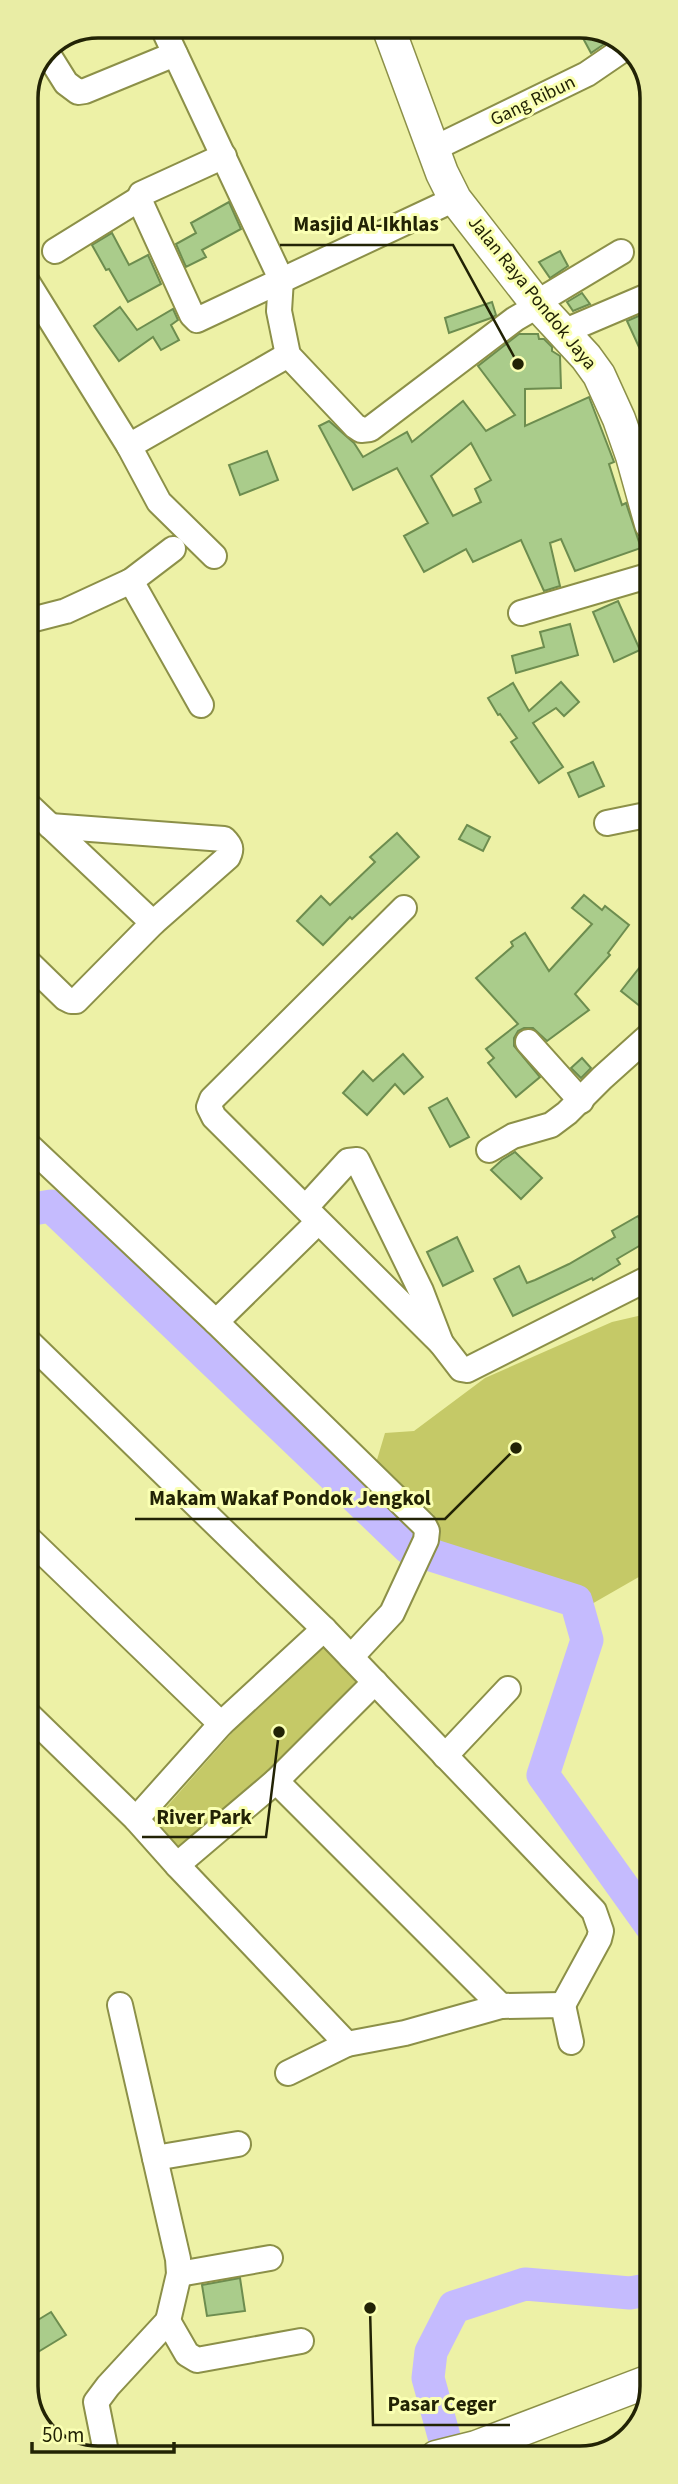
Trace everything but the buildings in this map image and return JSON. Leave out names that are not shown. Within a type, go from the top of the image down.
[{"type":"main road","name":"Jalan Raya Pondok Jaya","points":[[392,39],[433,149],[455,199],[538,304],[599,375],[619,419],[640,451]]},
{"type":"main road","points":[[486,2446],[640,2385]]},
{"type":"street","points":[[168,38],[281,279],[279,311],[288,355],[355,426],[366,430],[515,319],[621,252]]},
{"type":"street","name":"Gang Ribun","points":[[433,149],[587,74],[618,53]]},
{"type":"street","points":[[52,61],[66,83],[78,92],[175,54]]},
{"type":"street","points":[[55,251],[139,199],[141,194],[223,156]]},
{"type":"street","points":[[139,199],[192,315],[197,320],[455,199]]},
{"type":"street","points":[[38,299],[129,446],[159,502],[214,556]]},
{"type":"street","points":[[563,332],[640,299]]},
{"type":"street","points":[[129,446],[288,355]]},
{"type":"street","points":[[38,618],[66,611],[131,581],[173,549]]},
{"type":"street","points":[[521,613],[640,578]]},
{"type":"street","points":[[131,581],[201,705]]},
{"type":"street","points":[[38,815],[153,923]]},
{"type":"street","points":[[607,823],[640,816]]},
{"type":"street","points":[[38,972],[65,998],[76,1000],[153,923],[228,857],[231,850],[224,839],[50,826]]},
{"type":"street","points":[[404,908],[212,1099],[209,1107],[214,1117],[442,1343]]},
{"type":"street","points":[[528,1042],[581,1101]]},
{"type":"street","points":[[489,1150],[513,1136],[551,1125],[581,1101],[640,1044]]},
{"type":"street","points":[[38,1154],[216,1322],[424,1525],[427,1531],[426,1540],[400,1599],[392,1613],[351,1657]]},
{"type":"street","points":[[216,1322],[312,1214],[348,1161],[357,1160],[421,1291],[442,1343],[461,1369],[467,1370],[640,1283]]},
{"type":"street","points":[[38,1351],[324,1629],[594,1912],[601,1931],[599,1939],[563,2005],[571,2042]]},
{"type":"street","points":[[38,1548],[221,1724]]},
{"type":"street","points":[[136,1819],[221,1724],[324,1629]]},
{"type":"street","points":[[177,1865],[276,1781],[375,1682]]},
{"type":"street","points":[[445,1756],[508,1689]]},
{"type":"street","points":[[38,1724],[136,1819],[347,2044]]},
{"type":"street","points":[[276,1781],[501,2006]]},
{"type":"street","points":[[105,2445],[96,2402],[169,2321],[179,2274],[178,2259],[120,2005]]},
{"type":"street","points":[[289,2073],[347,2044],[405,2033],[501,2006],[563,2005]]},
{"type":"street","points":[[155,2158],[238,2144]]},
{"type":"street","points":[[179,2274],[270,2258]]},
{"type":"street","points":[[169,2321],[187,2354],[197,2360],[300,2342]]},
{"type":"green space","points":[[640,1316],[640,1576],[590,1605],[433,1566],[434,1515],[376,1463],[385,1433],[414,1431],[485,1378],[612,1322]]},
{"type":"green space","points":[[324,1629],[375,1682],[177,1865],[146,1830]]},
{"type":"waterway","points":[[38,1208],[51,1206],[409,1548],[576,1601],[587,1640],[543,1775],[640,1911]]},
{"type":"waterway","points":[[445,2440],[428,2378],[431,2352],[454,2307],[525,2284],[630,2293],[640,2291]]},
{"type":"place","name":"Masjid Al-Ikhlas","points":[[518,364]]},
{"type":"place","name":"Makam Wakaf Pondok Jengkol","points":[[516,1448]]},
{"type":"place","name":"River Park","points":[[279,1732]]},
{"type":"place","name":"Pasar Ceger","points":[[370,2308]]}]
